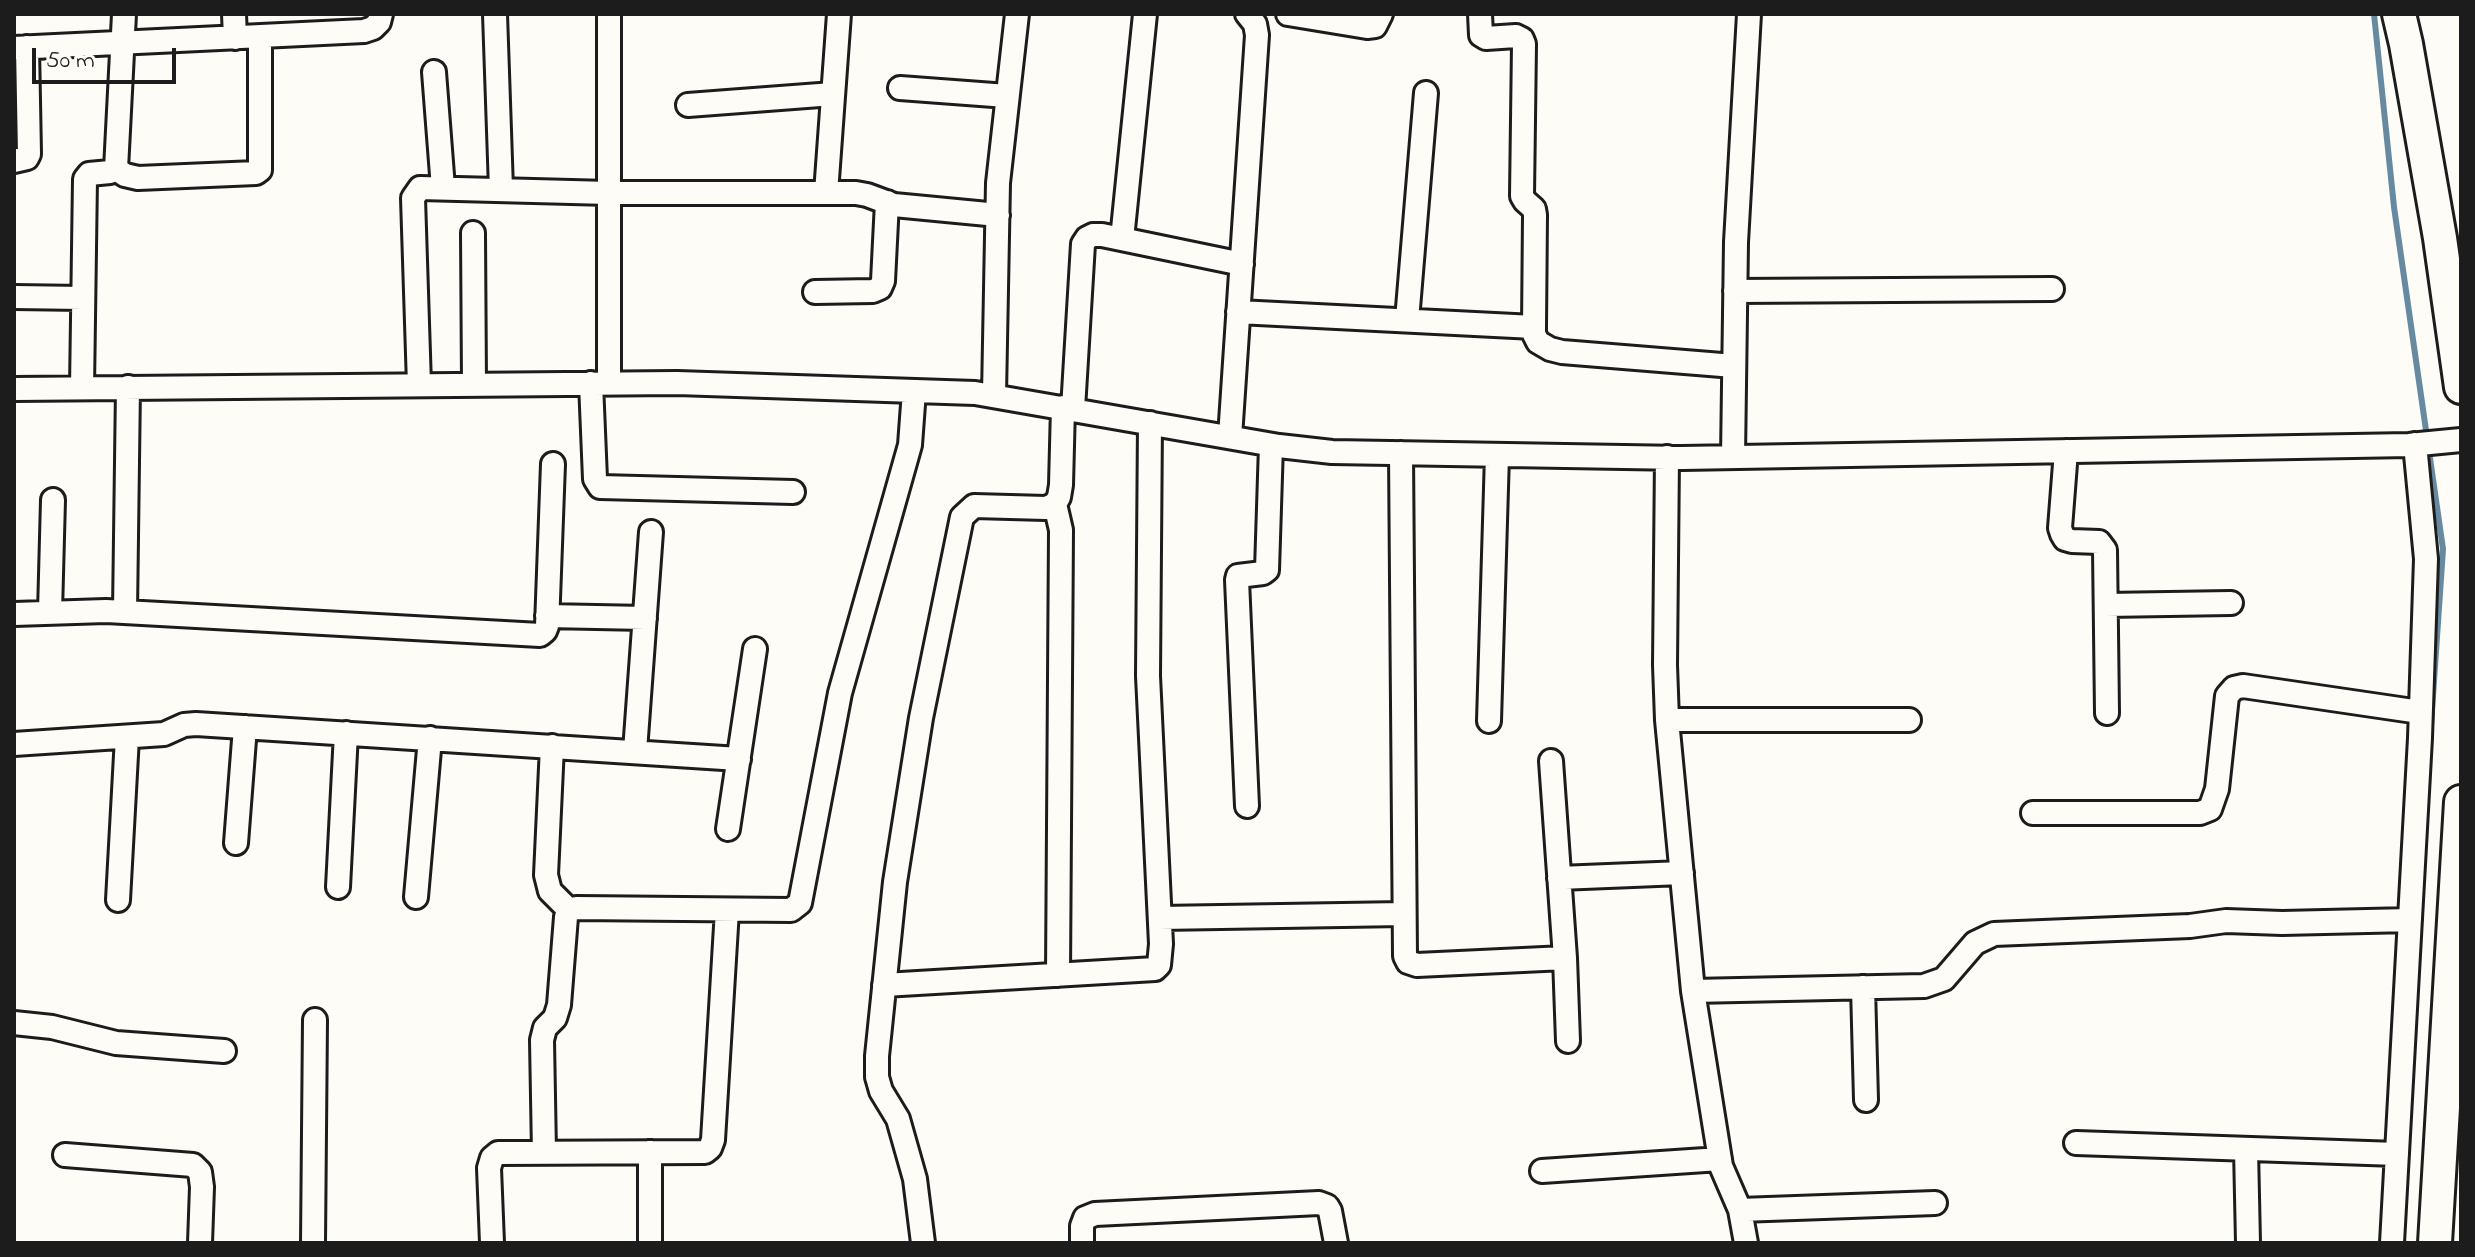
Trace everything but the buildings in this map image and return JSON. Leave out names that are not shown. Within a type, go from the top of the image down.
[{"type":"street","points":[[116,169],[124,14]]},
{"type":"street","points":[[234,14],[235,38]]},
{"type":"street","points":[[14,161],[27,158],[29,154],[20,48],[364,31],[379,22],[381,14]]},
{"type":"street","points":[[495,14],[501,189]]},
{"type":"street","points":[[609,14],[609,193],[595,479],[600,487],[793,492]]},
{"type":"street","points":[[826,193],[839,14]]},
{"type":"street","points":[[994,395],[998,183],[1017,14]]},
{"type":"street","points":[[1122,239],[1145,14]]},
{"type":"street","points":[[1230,437],[1257,35],[1255,24],[1247,14]]},
{"type":"street","points":[[1288,14],[1367,27],[1375,26],[1381,14]]},
{"type":"street","points":[[1480,14],[1481,35],[1486,38],[1516,36],[1524,44],[1522,196],[1534,209],[1535,215],[1534,334],[1538,342],[1562,352],[1734,366]]},
{"type":"street","points":[[1733,457],[1735,291],[1749,14]]},
{"type":"street","points":[[2399,14],[2440,238],[2461,387]]},
{"type":"street","points":[[116,169],[138,178],[256,173],[260,170],[260,37]]},
{"type":"street","points":[[434,72],[443,188]]},
{"type":"street","points":[[900,88],[1007,96]]},
{"type":"street","points":[[1407,320],[1426,93]]},
{"type":"street","points":[[688,105],[833,94]]},
{"type":"street","points":[[82,388],[85,179],[89,174],[116,169]]},
{"type":"street","points":[[419,385],[413,198],[420,188],[609,193],[826,193],[867,195],[907,207],[998,215]]},
{"type":"street","points":[[815,292],[873,291],[880,288],[883,281],[887,202]]},
{"type":"street","points":[[473,233],[474,384]]},
{"type":"street","points":[[923,1243],[915,1179],[898,1119],[881,1091],[877,1077],[895,882],[921,718],[962,517],[974,506],[1046,508],[1055,504],[1059,497],[1083,244],[1087,238],[1093,235],[1122,239],[1242,264]]},
{"type":"street","points":[[1735,291],[2052,289]]},
{"type":"street","points":[[14,297],[83,298]]},
{"type":"street","points":[[1238,312],[1534,327]]},
{"type":"street","points":[[14,389],[693,383],[914,391],[994,395],[1271,445],[1332,452],[1733,457],[2419,444],[2460,440]]},
{"type":"street","points":[[125,612],[128,387]]},
{"type":"street","points":[[569,910],[791,910],[800,903],[840,693],[910,445],[914,391]]},
{"type":"street","points":[[884,985],[1155,969],[1159,965],[1160,918],[1148,676],[1150,423]]},
{"type":"street","points":[[2392,1243],[2426,559],[2419,444]]},
{"type":"street","points":[[1247,806],[1237,580],[1238,576],[1263,573],[1268,564],[1271,445]]},
{"type":"street","points":[[2066,451],[2060,528],[2065,539],[2099,542],[2105,550],[2107,713]]},
{"type":"street","points":[[1401,453],[1405,956],[1408,962],[1417,965],[1565,958]]},
{"type":"street","points":[[1489,721],[1497,455]]},
{"type":"street","points":[[1667,457],[1667,720],[1693,991],[1720,1159],[1726,1181],[1740,1210],[1746,1243]]},
{"type":"street","points":[[14,614],[125,612],[540,635],[545,631],[547,616],[553,464]]},
{"type":"street","points":[[50,612],[53,500]]},
{"type":"street","points":[[1055,504],[1061,530],[1058,975]]},
{"type":"street","points":[[635,751],[651,532]]},
{"type":"street","points":[[2106,605],[2231,603]]},
{"type":"street","points":[[547,616],[645,618]]},
{"type":"street","points":[[728,829],[755,649]]},
{"type":"street","points":[[2033,813],[2200,813],[2210,809],[2217,789],[2227,696],[2234,688],[2243,686],[2420,712]]},
{"type":"street","points":[[1667,720],[1909,720]]},
{"type":"street","points":[[14,744],[164,734],[184,725],[196,724],[739,759]]},
{"type":"street","points":[[236,843],[245,727]]},
{"type":"street","points":[[338,887],[346,733]]},
{"type":"street","points":[[118,900],[127,737]]},
{"type":"street","points":[[416,897],[430,738]]},
{"type":"street","points":[[552,746],[546,875],[550,891],[569,910]]},
{"type":"street","points":[[1551,761],[1568,1041]]},
{"type":"street","points":[[2435,1243],[2461,802]]},
{"type":"street","points":[[1559,878],[1682,873]]},
{"type":"street","points":[[544,1153],[542,1040],[545,1028],[555,1018],[559,1005],[569,910]]},
{"type":"street","points":[[492,1243],[489,1168],[492,1158],[498,1153],[705,1152],[710,1148],[713,1140],[727,910]]},
{"type":"street","points":[[1160,918],[1403,914]]},
{"type":"street","points":[[1693,991],[1935,984],[1944,979],[1975,943],[1994,934],[2190,926],[2226,921],[2410,920]]},
{"type":"street","points":[[1863,987],[1866,1100]]},
{"type":"street","points":[[313,1243],[315,1020]]},
{"type":"street","points":[[14,1023],[52,1027],[116,1043],[224,1051]]},
{"type":"street","points":[[2076,1143],[2397,1154]]},
{"type":"street","points":[[2246,1149],[2248,1243]]},
{"type":"street","points":[[650,1152],[650,1243]]},
{"type":"street","points":[[65,1155],[193,1165],[200,1172],[202,1187],[200,1243]]},
{"type":"street","points":[[1542,1171],[1720,1159]]},
{"type":"street","points":[[1082,1243],[1085,1218],[1095,1214],[1319,1203],[1330,1211],[1336,1243]]},
{"type":"street","points":[[1740,1210],[1935,1203]]},
{"type":"waterway","points":[[2374,14],[2394,207],[2443,549],[2431,725]]}]
